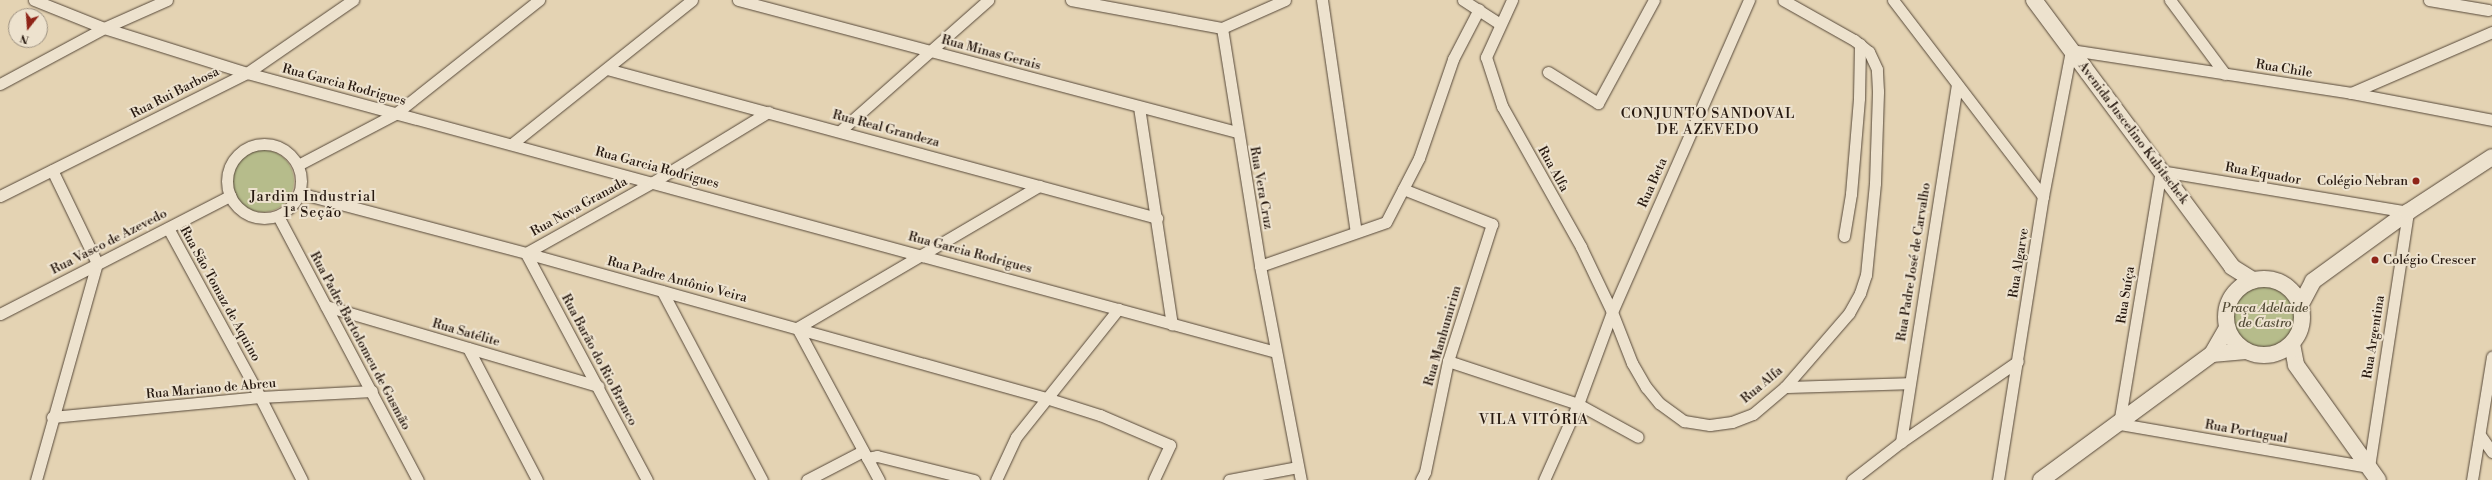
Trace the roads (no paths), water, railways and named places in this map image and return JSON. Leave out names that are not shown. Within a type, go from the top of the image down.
[{"type":"street","name":"Rua Garcia Rodrigues","points":[[34,0],[104,28],[247,73],[395,114],[513,143],[921,254],[1172,325],[1276,352]]},
{"type":"street","points":[[0,84],[104,28],[167,0]]},
{"type":"street","name":"Rua Rui Barbosa","points":[[0,196],[247,73],[353,0]]},
{"type":"street","points":[[298,165],[395,114],[539,0]]},
{"type":"street","points":[[513,143],[692,0]]},
{"type":"street","name":"Rua Minas Gerais","points":[[738,0],[929,52],[1237,132]]},
{"type":"street","points":[[840,132],[988,0]]},
{"type":"street","points":[[1071,0],[1222,28],[1285,0]]},
{"type":"street","points":[[1322,0],[1356,232]]},
{"type":"street","points":[[1463,0],[1500,24]]},
{"type":"street","name":"Rua Alfa","points":[[1512,0],[1486,57],[1502,106],[1581,247],[1612,312],[1632,363],[1646,387],[1659,403],[1684,422],[1710,425],[1732,422],[1753,414],[1785,387],[1849,314],[1860,293],[1866,275],[1875,183],[1878,91],[1877,69],[1869,52],[1860,44],[1783,0]]},
{"type":"street","points":[[1548,72],[1598,103],[1654,0]]},
{"type":"street","name":"Rua Beta","points":[[1544,480],[1578,404],[1612,312],[1749,0]]},
{"type":"street","points":[[1893,0],[2043,196]]},
{"type":"street","name":"Avenida Juscelino Kubitschek","points":[[2034,0],[2232,267],[2253,280]]},
{"type":"street","points":[[2170,0],[2225,74]]},
{"type":"street","points":[[2429,0],[2490,12]]},
{"type":"street","points":[[2471,0],[2490,12]]},
{"type":"street","points":[[1260,266],[1386,222],[1426,141],[1453,59],[1479,9]]},
{"type":"street","name":"Rua Vera Cruz","points":[[1222,28],[1237,132],[1260,266],[1301,480]]},
{"type":"street","points":[[2351,93],[2492,32]]},
{"type":"street","points":[[1844,236],[1851,194],[1859,98],[1860,44]]},
{"type":"street","name":"Rua Chile","points":[[2071,50],[2351,93],[2492,120]]},
{"type":"street","name":"Rua Algarve","points":[[1998,480],[2043,196],[2071,50]]},
{"type":"street","name":"Rua Real Grandeza","points":[[607,69],[1156,218]]},
{"type":"street","name":"Rua Padre José de Carvalho","points":[[1901,442],[1909,383],[1957,85]]},
{"type":"street","points":[[1139,107],[1172,325]]},
{"type":"street","name":"Rua Nova Granada","points":[[526,253],[653,182],[768,112]]},
{"type":"street","points":[[263,144],[275,146],[286,152],[298,165],[301,182],[299,193],[292,204],[278,216],[259,217],[247,214],[237,206],[230,196],[227,184],[230,167],[241,152],[251,146],[263,144]]},
{"type":"street","points":[[2301,304],[2313,281],[2408,212],[2492,157]]},
{"type":"street","points":[[36,480],[52,417],[97,263],[52,170]]},
{"type":"street","name":"Rua Equador","points":[[2161,171],[2408,212]]},
{"type":"street","name":"Rua Suíça","points":[[2119,424],[2161,171]]},
{"type":"street","points":[[879,480],[797,328],[1039,186]]},
{"type":"street","name":"Rua Manhumirim","points":[[1402,189],[1492,224],[1448,361],[1425,472],[1421,480]]},
{"type":"street","name":"Rua Padre Antônio Veira","points":[[299,193],[526,253],[797,328],[1046,398],[1100,415],[1170,445],[1154,480]]},
{"type":"street","name":"Rua Vasco de Azevedo","points":[[0,314],[230,196]]},
{"type":"street","name":"Rua Argentina","points":[[2369,467],[2408,212]]},
{"type":"street","name":"Rua Padre Bartolomeu de Gusmão","points":[[278,216],[418,480]]},
{"type":"street","name":"Rua São Tomaz de Aquino","points":[[168,228],[260,398],[302,480]]},
{"type":"street","name":"Rua Barão do Rio Branco","points":[[526,253],[598,386],[646,480]]},
{"type":"street","name":"Avenida Juscelino Kubitschek","points":[[2232,267],[2236,290]]},
{"type":"street","points":[[2212,354],[2246,351],[2261,355],[2277,353],[2292,344],[2302,325],[2301,304],[2295,293],[2286,285],[2264,278],[2253,280],[2236,290],[2227,308],[2227,328],[2234,341],[2246,351]]},
{"type":"street","points":[[2286,285],[2313,281]]},
{"type":"street","points":[[662,291],[762,480]]},
{"type":"street","name":"Rua Satélite","points":[[326,306],[598,386]]},
{"type":"street","points":[[1000,479],[1016,438],[1046,398],[1118,309]]},
{"type":"street","points":[[2041,480],[2212,354],[2227,328]]},
{"type":"street","points":[[2292,344],[2296,365]]},
{"type":"street","points":[[468,348],[537,480]]},
{"type":"street","points":[[2277,353],[2296,365],[2378,480]]},
{"type":"street","points":[[2472,480],[2492,357]]},
{"type":"street","points":[[1448,361],[1578,404],[1638,437]]},
{"type":"street","points":[[1852,480],[1901,442],[2018,361]]},
{"type":"street","points":[[1785,387],[1909,383]]},
{"type":"street","name":"Rua Mariano de Abreu","points":[[52,417],[260,398],[372,391]]},
{"type":"street","name":"Rua Portugual","points":[[2119,424],[2369,467]]},
{"type":"street","points":[[2480,435],[2492,452]]},
{"type":"street","points":[[807,480],[865,454],[974,480]]},
{"type":"street","points":[[1228,480],[1298,467]]},
{"type":"place","name":"Colégio Nebran","points":[[2416,181]]},
{"type":"place","name":"Colégio Crescer","points":[[2375,260]]},
{"type":"district","name":"CONJUNTO SANDOVAL DE AZEVEDO","points":[[1708,122]]},
{"type":"district","name":"Jardim Industrial 1ª Seção","points":[[313,206]]},
{"type":"district","name":"VILA VITÓRIA","points":[[1534,420]]},
{"type":"park label","name":"Praça Adelaide de Castro","points":[[2265,316]]}]
